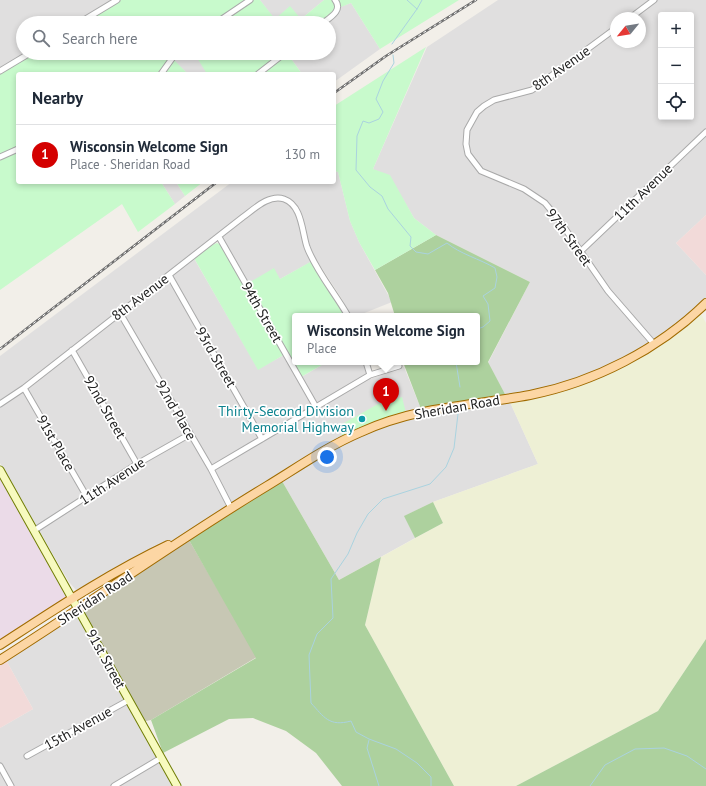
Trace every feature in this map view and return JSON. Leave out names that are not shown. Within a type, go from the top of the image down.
[{"type":"main road","name":"Sheridan Road","points":[[0,660],[231,508],[360,432],[382,423],[419,412],[528,395],[555,389],[588,378],[626,361],[654,344],[684,322],[706,303]]},
{"type":"main road","name":"Sheridan Road","points":[[0,645],[72,598],[142,557],[190,535]]},
{"type":"street","points":[[91,16],[117,0]]},
{"type":"street","points":[[226,16],[250,0]]},
{"type":"street","points":[[333,16],[335,14],[338,5],[335,0]]},
{"type":"street","points":[[638,12],[654,0]]},
{"type":"street","name":"8th Avenue","points":[[467,130],[477,112],[484,106],[494,100],[532,90],[610,32]]},
{"type":"street","points":[[0,71],[18,60]]},
{"type":"street","points":[[162,72],[171,60]]},
{"type":"street","points":[[261,72],[276,60]]},
{"type":"street","name":"97th Street","points":[[467,130],[466,144],[468,154],[474,163],[481,171],[524,189],[545,203],[559,220],[608,291],[654,344]]},
{"type":"street","name":"11th Avenue","points":[[580,252],[706,132]]},
{"type":"street","points":[[0,157],[16,150]]},
{"type":"street","name":"8th Avenue","points":[[0,404],[24,388],[261,204],[271,199],[283,198],[292,202],[297,210],[307,247],[346,313]]},
{"type":"street","name":"94th Street","points":[[219,237],[292,365]]},
{"type":"street","name":"93rd Street","points":[[169,275],[262,439]]},
{"type":"street","name":"92nd Place","points":[[120,313],[211,469],[231,508]]},
{"type":"street","name":"92nd Street","points":[[72,350],[138,464]]},
{"type":"street","name":"94th Street","points":[[292,365],[316,407]]},
{"type":"street","points":[[367,365],[370,375]]},
{"type":"street","points":[[211,469],[370,375],[399,366]]},
{"type":"street","name":"91st Place","points":[[24,388],[87,498]]},
{"type":"street","name":"11th Avenue","points":[[35,530],[138,464],[190,434]]},
{"type":"street","name":"91st Street","points":[[0,470],[35,530],[78,610],[177,786]]},
{"type":"street","name":"15th Avenue","points":[[27,756],[129,700]]},
{"type":"street","points":[[114,786],[161,758]]},
{"type":"street","points":[[0,766],[11,786]]},
{"type":"shaded area","points":[[0,0],[112,0],[86,16],[16,16],[16,58],[0,68]]},
{"type":"shaded area","points":[[260,0],[324,0],[305,16],[272,16]]},
{"type":"shaded area","points":[[498,0],[706,0],[706,215],[676,243],[706,275],[706,300],[672,327],[615,364],[553,387],[506,396],[488,363],[530,282],[436,235],[414,218],[400,194],[373,169],[427,47]]},
{"type":"shaded area","points":[[351,3],[380,49],[336,81],[336,72],[301,72],[292,60],[336,60],[336,16],[334,16],[338,13],[340,7]]},
{"type":"shaded area","points":[[173,60],[199,60],[207,72],[186,72]]},
{"type":"shaded area","points":[[336,172],[338,172],[350,221],[359,242],[392,302],[364,313],[349,313],[342,299],[316,259],[280,279],[248,284],[220,234],[192,255],[258,369],[284,355],[298,379],[322,365],[364,365],[370,379],[404,367],[421,409],[337,427],[344,438],[223,508],[195,529],[135,559],[79,591],[76,590],[69,582],[0,463],[0,356],[229,184],[336,184]]},
{"type":"shaded area","points":[[162,184],[177,184],[185,196],[175,204]]},
{"type":"shaded area","points":[[706,215],[706,275],[676,243]]},
{"type":"shaded area","points":[[700,312],[706,323],[706,639],[658,711],[516,786],[454,786],[365,625],[381,557],[443,523],[433,502],[538,464],[509,400],[608,373],[624,366],[657,348],[684,327]]},
{"type":"shaded area","points":[[509,400],[538,464],[433,502],[405,516],[415,538],[339,580],[282,481],[328,452],[355,438],[416,415]]},
{"type":"shaded area","points":[[0,473],[67,595],[64,599],[0,641]]},
{"type":"shaded area","points":[[211,521],[189,540],[257,657],[151,720],[141,722],[78,610]]},
{"type":"shaded area","points":[[74,617],[80,619],[173,786],[0,786],[0,728],[33,709],[6,660]]},
{"type":"shaded area","points":[[6,660],[33,709],[0,728],[0,665]]},
{"type":"green space","points":[[121,0],[248,0],[222,16],[95,16]]},
{"type":"green space","points":[[251,0],[260,0],[273,16],[228,16]]},
{"type":"green space","points":[[324,0],[459,0],[380,49],[351,3],[336,9],[328,16],[305,16]]},
{"type":"green space","points":[[290,6],[298,16],[278,16]]},
{"type":"green space","points":[[426,47],[373,169],[390,175],[414,218],[436,235],[375,270],[359,242],[350,221],[338,172],[336,172],[336,105]]},
{"type":"green space","points":[[23,60],[174,60],[186,72],[16,72],[16,184],[162,184],[175,204],[138,232],[122,204],[0,290],[0,74]]},
{"type":"green space","points":[[198,60],[292,60],[301,72],[267,72],[264,67],[258,72],[206,72]]},
{"type":"green space","points":[[177,184],[200,184],[185,196]]},
{"type":"green space","points":[[436,235],[530,282],[488,362],[506,396],[448,403],[421,409],[404,365],[480,365],[480,313],[394,313],[388,293],[375,270]]},
{"type":"green space","points":[[217,243],[221,245],[245,285],[274,268],[280,279],[312,261],[344,313],[292,313],[292,362],[287,353],[258,370],[194,258],[210,246]]},
{"type":"green space","points":[[294,365],[322,365],[301,377]]},
{"type":"green space","points":[[402,397],[406,413],[344,438],[337,427],[378,404]]},
{"type":"green space","points":[[282,481],[339,580],[381,557],[365,625],[454,786],[342,786],[316,753],[286,731],[253,718],[229,719],[163,753],[151,720],[256,658],[189,540]]},
{"type":"green space","points":[[433,502],[443,523],[415,538],[404,516]]},
{"type":"green space","points":[[706,639],[706,786],[516,786],[658,711]]},
{"type":"waterway","points":[[407,0],[417,9]]},
{"type":"waterway","points":[[392,44],[422,0]]},
{"type":"waterway","points":[[393,55],[394,63],[383,81],[376,99],[383,112],[379,119],[369,123],[363,121],[357,136],[356,170],[370,187],[382,196],[388,209],[411,237],[410,246],[416,252],[428,254],[447,243],[452,247],[495,268],[497,277],[495,288],[483,296],[488,304],[490,321],[480,328]]},
{"type":"waterway","points":[[456,365],[460,387]]},
{"type":"waterway","points":[[431,786],[431,777],[417,763],[396,749],[369,739],[356,732],[351,721],[343,723],[332,722],[320,713],[311,703],[309,655],[317,634],[333,618],[331,579],[348,554],[357,533],[368,514],[383,499],[430,484],[446,467],[454,448],[458,414]]},
{"type":"waterway","points":[[369,740],[367,748],[379,786]]},
{"type":"waterway","points":[[590,786],[605,765],[635,749],[664,748],[687,756],[706,769]]},
{"type":"railway","points":[[336,92],[386,56],[476,0]]},
{"type":"railway","points":[[0,349],[214,184]]},
{"type":"place","name":"Wisconsin Welcome Sign","points":[[386,411]]},
{"type":"place","name":"Thirty-Second Division Memorial Highway","points":[[362,419]]}]
